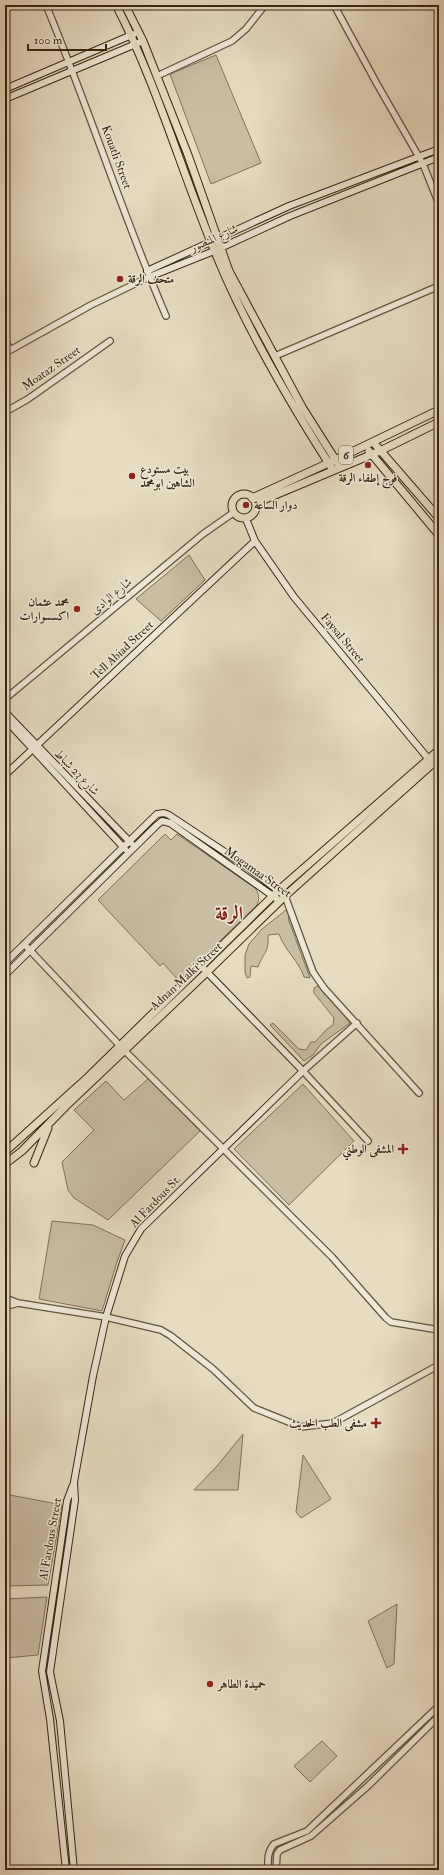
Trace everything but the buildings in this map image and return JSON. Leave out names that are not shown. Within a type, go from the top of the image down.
[{"type":"main road","points":[[116,5],[136,43],[218,249],[334,465]]},
{"type":"main road","points":[[125,5],[139,32],[157,76],[214,240]]},
{"type":"main road","points":[[5,89],[139,32]]},
{"type":"main road","points":[[5,98],[143,41]]},
{"type":"main road","name":"شارع المنصور","points":[[147,271],[288,206],[439,149]]},
{"type":"main road","name":"شارع المنصور","points":[[149,277],[218,249],[290,216],[439,158]]},
{"type":"main road","points":[[218,249],[233,295],[283,389],[334,465]]},
{"type":"main road","name":"6","points":[[334,465],[365,446],[439,410]]},
{"type":"main road","name":"6","points":[[254,500],[334,465],[380,451],[439,422]]},
{"type":"main road","points":[[373,442],[439,518]]},
{"type":"main road","points":[[365,446],[439,535]]},
{"type":"main road","points":[[244,494],[254,500],[254,513],[246,519],[241,519],[233,513],[231,504],[236,497],[244,494]]},
{"type":"main road","name":"Faysal Street","points":[[246,519],[255,541],[294,597],[430,762]]},
{"type":"main road","name":"Tell Abiad Street","points":[[5,775],[255,541]]},
{"type":"main road","points":[[439,563],[439,570]]},
{"type":"main road","name":"شارع 23 شباط","points":[[5,712],[129,853]]},
{"type":"main road","name":"شارع 23 شباط","points":[[5,719],[135,847]]},
{"type":"main road","name":"Adnan Malki Street","points":[[5,1152],[122,1048],[281,896],[430,762],[439,750]]},
{"type":"main road","name":"Adnan Malki Street","points":[[430,762],[439,758]]},
{"type":"main road","name":"Mogamaa Street","points":[[5,963],[157,814],[164,813],[193,830],[281,896]]},
{"type":"main road","name":"Mogamaa Street","points":[[5,974],[162,821],[170,823],[274,896]]},
{"type":"main road","name":"Adnan Malki Street","points":[[204,970],[274,896],[281,896]]},
{"type":"main road","points":[[204,970],[303,1071]]},
{"type":"main road","name":"Adnan Malki Street","points":[[5,1164],[22,1151],[122,1048]]},
{"type":"main road","name":"Al Fardous St.","points":[[74,1482],[93,1376],[106,1317],[125,1256],[141,1229],[303,1071]]},
{"type":"main road","points":[[34,1163],[40,1144],[51,1122]]},
{"type":"main road","name":"Al Fardous Street","points":[[66,1870],[50,1719],[42,1671],[67,1501],[74,1482]]},
{"type":"main road","name":"Al Fardous Street","points":[[74,1482],[75,1500],[50,1672],[60,1721],[74,1870]]},
{"type":"street","name":"Kouatli Street","points":[[46,5],[73,70],[149,277],[166,316]]},
{"type":"street","points":[[157,76],[232,41],[246,29],[265,5]]},
{"type":"street","points":[[334,5],[376,84],[423,164],[439,204]]},
{"type":"street","name":"شارع المنصور","points":[[8,352],[91,305],[149,277]]},
{"type":"street","points":[[275,356],[439,286]]},
{"type":"street","points":[[5,340],[8,352]]},
{"type":"street","name":"Moataz Street","points":[[5,412],[28,399],[110,341]]},
{"type":"street","name":"شارع الوادى","points":[[5,699],[187,547],[233,513]]},
{"type":"street","name":"Mogamaa Street","points":[[281,896],[289,907],[313,972],[357,1023]]},
{"type":"street","points":[[24,944],[122,1048],[332,1257],[386,1318],[391,1322],[439,1330]]},
{"type":"street","points":[[368,1141],[303,1071],[357,1023],[418,1093]]},
{"type":"street","points":[[5,1298],[18,1303],[106,1317],[161,1330],[171,1336],[213,1369],[254,1408],[301,1427],[333,1423],[439,1365]]},
{"type":"street","points":[[5,1304],[11,1305],[18,1303]]},
{"type":"street","points":[[268,1870],[267,1856],[274,1844],[307,1831],[439,1706]]},
{"type":"street","points":[[276,1870],[277,1854],[280,1850],[311,1836],[369,1785],[439,1716]]},
{"type":"shaded area","points":[[216,55],[261,163],[211,184],[170,74]]},
{"type":"shaded area","points":[[189,555],[205,580],[161,621],[136,599]]},
{"type":"shaded area","points":[[165,834],[171,840],[177,834],[255,888],[259,896],[257,905],[179,981],[163,963],[160,966],[98,900]]},
{"type":"shaded area","points":[[286,910],[288,912],[289,921],[310,978],[304,977],[302,971],[285,946],[279,934],[268,935],[268,946],[266,952],[258,967],[251,966],[250,977],[247,978],[245,972],[245,955],[249,944],[262,929]]},
{"type":"shaded area","points":[[320,985],[350,1023],[321,1044],[313,1055],[304,1061],[270,1025],[273,1023],[299,1049],[306,1050],[311,1042],[315,1042],[327,1029],[333,1025],[334,1018],[314,993],[314,988]]},
{"type":"shaded area","points":[[148,1079],[200,1131],[108,1220],[74,1198],[68,1190],[62,1162],[94,1130],[74,1110],[106,1081],[124,1100]]},
{"type":"shaded area","points":[[303,1084],[354,1141],[289,1205],[234,1149]]},
{"type":"shaded area","points":[[52,1221],[93,1225],[125,1240],[102,1311],[39,1299]]},
{"type":"shaded area","points":[[243,1434],[238,1490],[194,1490],[217,1466]]},
{"type":"shaded area","points":[[303,1455],[331,1499],[301,1518],[296,1512]]},
{"type":"shaded area","points":[[5,1494],[62,1505],[48,1585],[5,1586]]},
{"type":"shaded area","points":[[47,1597],[38,1655],[5,1658],[5,1599]]},
{"type":"shaded area","points":[[397,1604],[394,1664],[387,1668],[368,1621]]},
{"type":"shaded area","points":[[322,1741],[337,1756],[310,1782],[294,1766]]},
{"type":"place","name":"متحف الرقة","points":[[120,279]]},
{"type":"place","name":"فوج إطفاء الرقة","points":[[368,465]]},
{"type":"place","name":"بيت مستودع الشاهين ابومحمد","points":[[132,476]]},
{"type":"place","name":"دوار الساعة","points":[[246,505]]},
{"type":"place","name":"محمد عثمان اكسسوارات","points":[[77,609]]},
{"type":"place","name":"المشفى الوطني","points":[[403,1149]]},
{"type":"place","name":"مشفى الطب الحديث","points":[[376,1423]]},
{"type":"place","name":"حميدة الطاهر","points":[[210,1684]]},
{"type":"district","name":"الرقة","points":[[229,913]]}]
